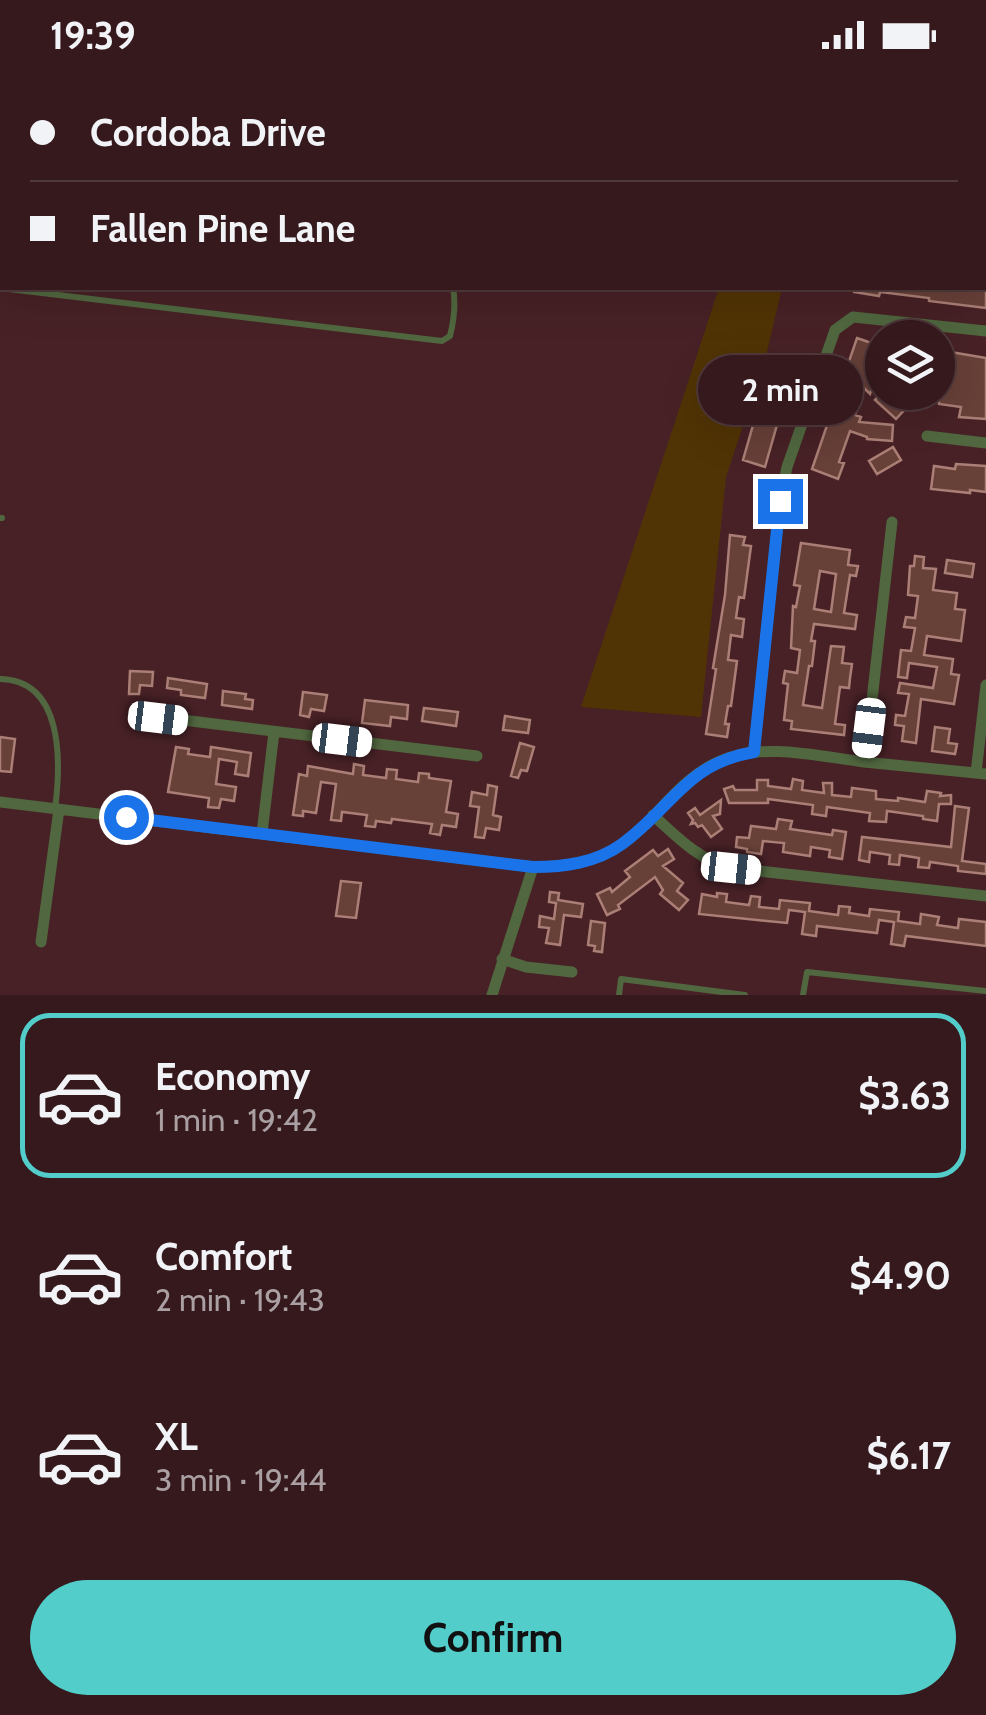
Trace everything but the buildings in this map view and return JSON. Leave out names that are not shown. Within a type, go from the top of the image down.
[{"type":"street","points":[[754,752],[780,501],[787,467],[835,330],[853,317],[986,331]]},
{"type":"street","points":[[927,436],[986,443]]},
{"type":"street","points":[[865,762],[892,522]]},
{"type":"street","points":[[0,802],[533,867],[578,864],[620,846],[704,769],[754,752],[981,774],[986,685]]},
{"type":"street","points":[[158,718],[477,756]]},
{"type":"street","points":[[262,833],[274,732]]},
{"type":"street","points":[[40,942],[57,809]]},
{"type":"street","points":[[652,815],[701,857],[731,868],[986,896]]},
{"type":"street","points":[[492,995],[533,867]]},
{"type":"street","points":[[502,960],[572,972]]},
{"type":"lane","points":[[17,290],[442,341],[450,336],[453,325],[453,290]]},
{"type":"lane","points":[[0,678],[36,690],[50,712],[56,736],[57,809]]},
{"type":"lane","points":[[803,995],[807,972],[986,991]]},
{"type":"lane","points":[[619,995],[621,979],[745,995]]},
{"type":"shaded area","points":[[718,290],[782,290],[766,356],[726,477],[701,717],[581,707]]},
{"type":"route","points":[[126,817],[533,867],[578,864],[620,846],[704,769],[754,752],[780,501]]}]
